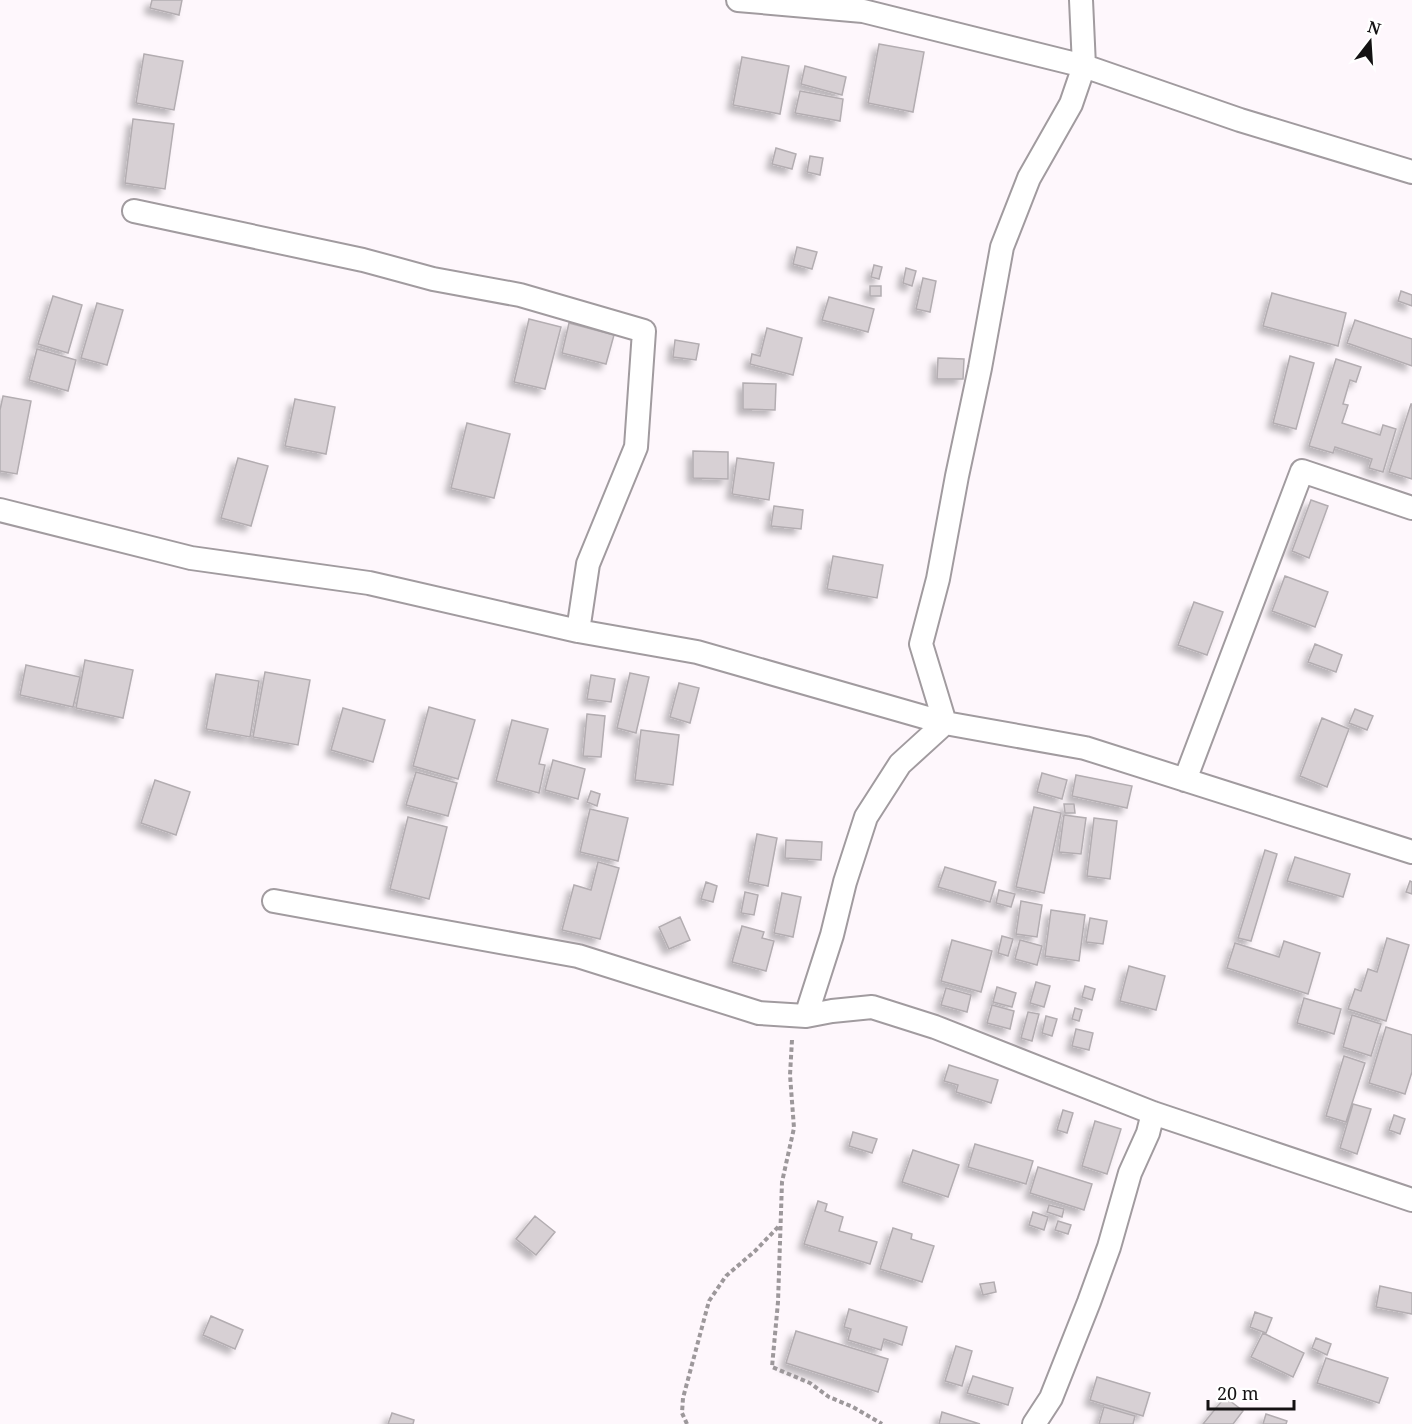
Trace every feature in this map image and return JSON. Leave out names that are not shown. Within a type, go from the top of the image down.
[{"type":"street","points":[[738,0],[862,11],[1084,66],[1240,120],[1412,172]]},
{"type":"street","points":[[945,723],[921,644],[938,579],[1002,246],[1029,178],[1071,104],[1084,66],[1081,0]]},
{"type":"street","points":[[134,211],[363,260],[433,279],[520,295],[644,331],[636,447],[588,564],[578,631]]},
{"type":"street","points":[[1185,780],[1302,471],[1412,508]]},
{"type":"street","points":[[0,510],[191,558],[369,583],[578,631],[697,652],[945,723],[1085,748],[1412,852]]},
{"type":"street","points":[[806,1016],[866,817],[900,764],[945,723]]},
{"type":"street","points":[[274,901],[578,956],[759,1013],[806,1016],[832,1011],[872,1008],[935,1027],[1153,1113],[1412,1200]]},
{"type":"street","points":[[1034,1424],[1051,1398],[1093,1291],[1109,1247],[1130,1173],[1148,1133],[1153,1113]]},
{"type":"path","points":[[806,1016],[792,1041],[790,1076],[794,1128],[782,1182],[778,1302],[772,1367],[810,1383],[829,1397],[853,1407],[882,1424]]},
{"type":"path","points":[[687,1424],[682,1413],[683,1398],[709,1301],[726,1276],[755,1251],[780,1224]]},
{"type":"building","points":[[152,0],[182,0],[179,15],[150,8]]},
{"type":"building","points":[[879,44],[924,52],[913,112],[868,103]]},
{"type":"building","points":[[144,54],[183,61],[174,110],[136,103]]},
{"type":"building","points":[[742,57],[789,66],[780,114],[733,105]]},
{"type":"building","points":[[805,66],[846,77],[842,95],[801,84]]},
{"type":"building","points":[[800,91],[843,99],[840,121],[795,113]]},
{"type":"building","points":[[133,119],[174,124],[165,189],[125,183]]},
{"type":"building","points":[[776,148],[796,154],[792,169],[772,164]]},
{"type":"building","points":[[810,156],[823,158],[820,175],[807,172]]},
{"type":"building","points":[[797,247],[817,252],[812,269],[793,264]]},
{"type":"building","points":[[874,265],[882,267],[879,279],[871,277]]},
{"type":"building","points":[[906,268],[916,271],[912,286],[903,283]]},
{"type":"building","points":[[923,278],[936,281],[930,312],[916,309]]},
{"type":"building","points":[[870,286],[881,286],[881,296],[870,296]]},
{"type":"building","points":[[1401,291],[1412,295],[1412,306],[1398,301]]},
{"type":"building","points":[[1272,293],[1346,313],[1338,346],[1263,326]]},
{"type":"building","points":[[53,296],[82,305],[68,353],[38,344]]},
{"type":"building","points":[[829,297],[874,309],[868,332],[822,320]]},
{"type":"building","points":[[97,303],[123,310],[107,365],[81,358]]},
{"type":"building","points":[[529,319],[561,327],[545,389],[514,382]]},
{"type":"building","points":[[1355,320],[1412,339],[1412,366],[1347,343]]},
{"type":"building","points":[[569,323],[614,335],[606,364],[562,353]]},
{"type":"building","points":[[767,328],[802,338],[793,375],[750,364],[752,354],[760,356]]},
{"type":"building","points":[[675,340],[699,344],[696,360],[673,357]]},
{"type":"building","points":[[37,349],[76,360],[68,391],[29,380]]},
{"type":"building","points":[[1290,356],[1314,363],[1296,429],[1273,423]]},
{"type":"building","points":[[938,358],[964,359],[963,379],[937,379]]},
{"type":"building","points":[[1336,359],[1361,367],[1356,382],[1350,380],[1343,404],[1348,405],[1342,423],[1380,435],[1383,425],[1396,429],[1383,472],[1369,468],[1372,459],[1335,447],[1333,453],[1309,446]]},
{"type":"building","points":[[743,383],[776,384],[775,410],[743,409]]},
{"type":"building","points":[[3,396],[31,401],[17,474],[0,471],[0,410]]},
{"type":"building","points":[[295,399],[335,407],[326,454],[285,446]]},
{"type":"building","points":[[1412,404],[1412,479],[1389,472]]},
{"type":"building","points":[[467,423],[510,434],[494,498],[451,488]]},
{"type":"building","points":[[693,451],[728,452],[728,479],[693,478]]},
{"type":"building","points":[[238,458],[268,466],[251,526],[221,518]]},
{"type":"building","points":[[737,458],[774,463],[769,500],[732,494]]},
{"type":"building","points":[[1311,500],[1328,506],[1309,558],[1292,551]]},
{"type":"building","points":[[774,506],[803,510],[801,529],[771,526]]},
{"type":"building","points":[[833,556],[883,565],[877,598],[827,589]]},
{"type":"building","points":[[1285,576],[1328,592],[1315,627],[1272,611]]},
{"type":"building","points":[[1194,602],[1223,612],[1207,655],[1178,645]]},
{"type":"building","points":[[1315,644],[1342,655],[1336,672],[1308,662]]},
{"type":"building","points":[[85,660],[133,670],[123,718],[76,708]]},
{"type":"building","points":[[26,665],[80,677],[73,707],[20,695]]},
{"type":"building","points":[[265,672],[310,680],[298,745],[253,737]]},
{"type":"building","points":[[630,673],[649,677],[636,733],[617,728]]},
{"type":"building","points":[[216,674],[259,681],[250,737],[206,729]]},
{"type":"building","points":[[591,675],[615,679],[611,702],[587,699]]},
{"type":"building","points":[[679,683],[699,688],[690,723],[670,717]]},
{"type":"building","points":[[429,707],[475,720],[458,779],[413,766]]},
{"type":"building","points":[[343,708],[385,720],[373,762],[331,750]]},
{"type":"building","points":[[1355,709],[1373,716],[1367,730],[1349,723]]},
{"type":"building","points":[[587,714],[605,716],[601,757],[583,756]]},
{"type":"building","points":[[1322,718],[1349,729],[1327,787],[1300,776]]},
{"type":"building","points":[[512,720],[548,729],[539,764],[545,765],[539,793],[496,781]]},
{"type":"building","points":[[641,730],[679,735],[673,785],[635,780]]},
{"type":"building","points":[[553,760],[585,769],[578,799],[545,790]]},
{"type":"building","points":[[416,772],[457,783],[448,816],[406,805]]},
{"type":"building","points":[[1042,773],[1067,780],[1062,799],[1037,792]]},
{"type":"building","points":[[1076,775],[1132,786],[1127,808],[1072,796]]},
{"type":"building","points":[[155,780],[190,792],[176,835],[141,823]]},
{"type":"building","points":[[591,791],[600,794],[597,806],[587,802]]},
{"type":"building","points":[[1064,804],[1074,804],[1075,813],[1065,813]]},
{"type":"building","points":[[1034,807],[1061,813],[1044,893],[1016,887]]},
{"type":"building","points":[[590,809],[628,818],[618,861],[580,852]]},
{"type":"building","points":[[1064,815],[1086,818],[1081,854],[1059,852]]},
{"type":"building","points":[[408,817],[447,827],[429,899],[390,889]]},
{"type":"building","points":[[1094,818],[1117,821],[1110,879],[1087,876]]},
{"type":"building","points":[[757,834],[777,838],[768,886],[748,882]]},
{"type":"building","points":[[786,840],[822,842],[821,860],[785,858]]},
{"type":"building","points":[[1265,850],[1277,854],[1251,941],[1238,938]]},
{"type":"building","points":[[1295,857],[1350,874],[1343,897],[1287,881]]},
{"type":"building","points":[[598,862],[619,868],[600,939],[562,930],[574,885],[591,890]]},
{"type":"building","points":[[945,867],[996,882],[990,902],[938,887]]},
{"type":"building","points":[[1410,881],[1412,882],[1412,894],[1406,892]]},
{"type":"building","points":[[706,882],[717,886],[713,902],[701,899]]},
{"type":"building","points":[[999,890],[1015,894],[1011,907],[996,903]]},
{"type":"building","points":[[745,892],[758,895],[754,915],[741,913]]},
{"type":"building","points":[[782,893],[801,897],[793,937],[774,933]]},
{"type":"building","points":[[1021,901],[1042,905],[1037,937],[1016,934]]},
{"type":"building","points":[[1051,910],[1085,915],[1079,961],[1045,956]]},
{"type":"building","points":[[680,917],[690,940],[669,949],[659,927]]},
{"type":"building","points":[[1090,918],[1107,921],[1103,944],[1086,942]]},
{"type":"building","points":[[742,926],[764,932],[762,938],[774,941],[766,971],[732,962]]},
{"type":"building","points":[[1002,936],[1013,939],[1008,956],[998,953]]},
{"type":"building","points":[[1387,938],[1409,945],[1386,1021],[1348,1009],[1355,989],[1361,991],[1368,969],[1377,972]]},
{"type":"building","points":[[952,940],[992,951],[981,992],[941,981]]},
{"type":"building","points":[[1020,940],[1042,946],[1037,965],[1015,959]]},
{"type":"building","points":[[1284,941],[1320,953],[1308,994],[1227,968],[1235,943],[1279,957]]},
{"type":"building","points":[[1129,966],[1165,976],[1156,1010],[1120,1001]]},
{"type":"building","points":[[1036,982],[1050,986],[1044,1007],[1030,1003]]},
{"type":"building","points":[[1085,986],[1095,989],[1092,1000],[1082,997]]},
{"type":"building","points":[[997,987],[1016,993],[1012,1007],[993,1002]]},
{"type":"building","points":[[946,988],[971,995],[967,1012],[941,1005]]},
{"type":"building","points":[[1304,998],[1341,1009],[1334,1034],[1297,1023]]},
{"type":"building","points":[[992,1005],[1014,1011],[1010,1029],[987,1023]]},
{"type":"building","points":[[1075,1008],[1082,1010],[1079,1021],[1072,1019]]},
{"type":"building","points":[[1028,1012],[1039,1014],[1032,1041],[1021,1038]]},
{"type":"building","points":[[1352,1015],[1381,1024],[1371,1056],[1343,1047]]},
{"type":"building","points":[[1046,1016],[1057,1019],[1052,1036],[1042,1033]]},
{"type":"building","points":[[1386,1027],[1412,1035],[1412,1072],[1405,1094],[1369,1083]]},
{"type":"building","points":[[1076,1029],[1093,1033],[1089,1050],[1072,1046]]},
{"type":"building","points":[[1344,1056],[1365,1063],[1346,1122],[1326,1116]]},
{"type":"building","points":[[949,1065],[998,1080],[991,1103],[956,1092],[958,1085],[944,1081]]},
{"type":"building","points":[[1353,1104],[1371,1109],[1357,1154],[1340,1148]]},
{"type":"building","points":[[1063,1110],[1073,1113],[1067,1133],[1057,1130]]},
{"type":"building","points":[[1394,1115],[1405,1119],[1400,1134],[1389,1130]]},
{"type":"building","points":[[1095,1121],[1121,1129],[1107,1174],[1082,1166]]},
{"type":"building","points":[[853,1132],[877,1139],[872,1153],[849,1146]]},
{"type":"building","points":[[975,1144],[1033,1161],[1026,1184],[968,1167]]},
{"type":"building","points":[[913,1150],[959,1165],[948,1197],[902,1182]]},
{"type":"building","points":[[1038,1167],[1092,1184],[1084,1210],[1030,1193]]},
{"type":"building","points":[[818,1201],[827,1204],[825,1211],[843,1217],[839,1231],[877,1242],[870,1264],[804,1244]]},
{"type":"building","points":[[1049,1205],[1064,1209],[1062,1217],[1047,1212]]},
{"type":"building","points":[[1033,1212],[1048,1217],[1044,1230],[1029,1225]]},
{"type":"building","points":[[535,1216],[555,1232],[536,1255],[516,1239]]},
{"type":"building","points":[[1058,1221],[1071,1225],[1068,1234],[1055,1230]]},
{"type":"building","points":[[893,1228],[912,1234],[911,1239],[934,1246],[922,1282],[880,1269]]},
{"type":"building","points":[[994,1282],[996,1292],[983,1295],[980,1284]]},
{"type":"building","points":[[1380,1286],[1412,1293],[1412,1314],[1376,1307]]},
{"type":"building","points":[[849,1309],[907,1327],[902,1345],[884,1339],[881,1350],[848,1340],[851,1329],[844,1327]]},
{"type":"building","points":[[1255,1312],[1272,1318],[1266,1333],[1250,1327]]},
{"type":"building","points":[[211,1316],[243,1330],[235,1349],[203,1335]]},
{"type":"building","points":[[796,1331],[888,1359],[878,1392],[786,1363]]},
{"type":"building","points":[[1263,1333],[1304,1353],[1293,1377],[1251,1357]]},
{"type":"building","points":[[1316,1338],[1331,1344],[1327,1355],[1312,1348]]},
{"type":"building","points":[[956,1346],[972,1351],[962,1386],[945,1381]]},
{"type":"building","points":[[1326,1358],[1388,1378],[1379,1403],[1317,1383]]},
{"type":"building","points":[[973,1376],[1013,1388],[1008,1405],[967,1393]]},
{"type":"building","points":[[1097,1377],[1150,1393],[1143,1416],[1090,1400]]},
{"type":"building","points":[[1225,1397],[1243,1411],[1233,1424],[1203,1424]]},
{"type":"building","points":[[1104,1407],[1135,1416],[1133,1424],[1099,1424]]},
{"type":"building","points":[[942,1412],[980,1424],[939,1424]]},
{"type":"building","points":[[392,1413],[414,1420],[413,1424],[388,1424]]},
{"type":"building","points":[[1266,1414],[1287,1421],[1286,1424],[1263,1424]]}]
